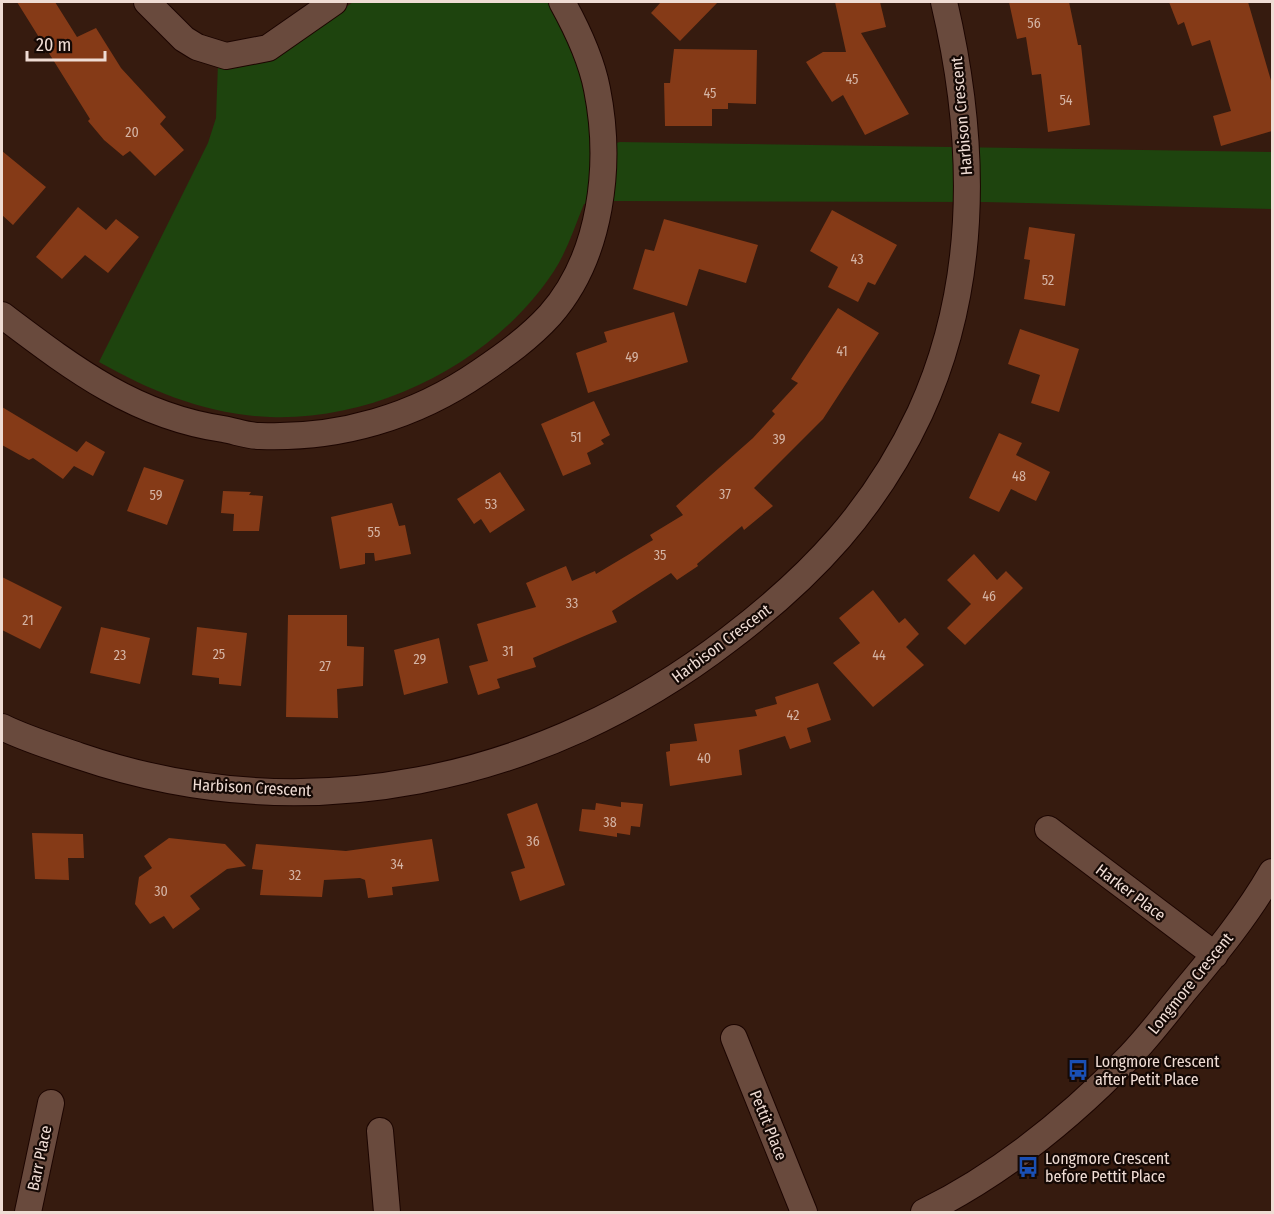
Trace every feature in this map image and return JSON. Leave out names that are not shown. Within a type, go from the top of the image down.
[{"type":"street","points":[[147,2],[184,39],[197,47],[226,56],[268,48],[334,2]]},
{"type":"street","points":[[2,315],[83,376],[139,406],[198,426],[258,436],[318,435],[376,423],[433,401],[460,386],[517,347],[551,314],[578,271],[588,248],[601,196],[604,142],[597,88],[581,36],[562,2]]},
{"type":"street","name":"Harbison Crescent","points":[[2,727],[108,766],[200,785],[292,792],[384,787],[474,769],[561,739],[593,725],[685,673],[760,615],[845,534],[887,476],[921,410],[946,339],[956,302],[966,224],[968,170],[959,65],[944,2]]},
{"type":"street","name":"Harker Place","points":[[1048,829],[1215,955]]},
{"type":"street","name":"Longmore Crescent","points":[[924,1212],[1021,1152],[1086,1099],[1132,1055],[1215,955],[1272,872]]},
{"type":"street","name":"Pettit Place","points":[[734,1038],[804,1212]]},
{"type":"street","name":"Barr Place","points":[[28,1212],[51,1103]]},
{"type":"street","points":[[380,1131],[387,1212]]},
{"type":"green space","points":[[353,2],[549,2],[573,45],[589,105],[592,149],[620,142],[1272,152],[1272,209],[983,202],[614,201],[584,204],[554,271],[529,303],[500,332],[467,358],[431,379],[392,396],[352,409],[311,416],[247,415],[203,407],[182,400],[140,383],[99,362],[208,143],[216,118],[218,63],[299,41]]},
{"type":"building","points":[[17,2],[55,2],[77,37],[96,28],[121,68],[166,117],[160,124],[184,150],[155,176],[130,151],[123,156],[104,140],[88,121],[90,119]]},
{"type":"building","points":[[661,2],[718,2],[680,41],[651,13]]},
{"type":"building","points":[[835,2],[880,2],[886,27],[861,33],[909,114],[865,135],[843,95],[832,102],[806,62],[823,52],[846,52]]},
{"type":"building","points":[[1009,2],[1069,2],[1078,45],[1081,45],[1090,125],[1048,132],[1041,74],[1032,75],[1026,37],[1017,39]]},
{"type":"building","points":[[1169,2],[1248,2],[1272,84],[1272,131],[1221,146],[1213,116],[1231,111],[1210,40],[1192,46],[1184,22],[1178,25]]},
{"type":"building","points":[[674,49],[757,50],[756,104],[728,103],[728,109],[712,109],[712,126],[665,126],[664,83],[670,83]]},
{"type":"building","points":[[2,151],[46,187],[13,225],[2,215]]},
{"type":"building","points":[[78,207],[106,230],[116,219],[139,237],[108,273],[85,255],[62,279],[36,257]]},
{"type":"building","points":[[832,210],[897,245],[875,285],[868,282],[858,302],[828,287],[838,267],[810,251]]},
{"type":"building","points":[[664,219],[758,245],[746,283],[699,269],[687,306],[633,289],[645,249],[654,251]]},
{"type":"building","points":[[1029,227],[1075,234],[1065,306],[1024,299],[1030,260],[1024,259]]},
{"type":"building","points":[[838,308],[879,333],[823,419],[754,488],[773,506],[744,530],[742,526],[697,564],[698,566],[677,580],[671,573],[612,611],[617,622],[533,658],[536,667],[497,679],[500,688],[478,695],[469,666],[488,661],[477,624],[536,607],[526,583],[566,566],[572,581],[595,571],[596,574],[653,540],[650,535],[683,515],[676,506],[753,438],[775,414],[772,411],[798,383],[791,379]]},
{"type":"building","points":[[674,312],[688,362],[588,393],[576,353],[607,342],[604,332]]},
{"type":"building","points":[[1020,329],[1079,349],[1059,412],[1031,403],[1040,375],[1008,364]]},
{"type":"building","points":[[594,401],[610,435],[601,440],[604,444],[587,453],[591,464],[563,476],[541,424]]},
{"type":"building","points":[[2,407],[77,452],[86,441],[105,452],[93,476],[74,466],[63,479],[33,458],[29,460],[2,445]]},
{"type":"building","points":[[999,433],[1022,443],[1016,455],[1050,472],[1036,501],[1011,489],[999,512],[969,498]]},
{"type":"building","points":[[144,467],[184,480],[167,525],[127,511]]},
{"type":"building","points":[[500,472],[525,510],[490,533],[481,519],[474,524],[457,499]]},
{"type":"building","points":[[223,491],[251,492],[249,495],[263,496],[259,531],[233,531],[234,514],[221,513]]},
{"type":"building","points":[[392,503],[399,526],[405,525],[411,554],[375,561],[374,553],[365,553],[365,564],[340,569],[331,517]]},
{"type":"building","points":[[974,554],[997,580],[1006,571],[1023,588],[965,645],[947,628],[971,604],[947,580]]},
{"type":"building","points":[[2,577],[62,607],[40,649],[2,630]]},
{"type":"building","points":[[873,590],[899,623],[905,618],[919,634],[906,647],[924,665],[873,707],[833,663],[860,643],[839,618]]},
{"type":"building","points":[[288,615],[347,615],[347,646],[364,647],[363,686],[337,689],[338,718],[286,717]]},
{"type":"building","points":[[101,627],[150,638],[140,684],[90,673]]},
{"type":"building","points":[[197,627],[247,633],[241,686],[219,684],[219,678],[192,675]]},
{"type":"building","points":[[439,638],[448,683],[404,695],[394,650]]},
{"type":"building","points":[[818,683],[831,720],[807,728],[811,742],[790,749],[785,736],[739,750],[742,775],[670,786],[666,752],[670,751],[670,744],[697,741],[694,724],[757,716],[755,710],[777,704],[775,697]]},
{"type":"building","points":[[621,802],[643,804],[640,827],[631,826],[630,835],[617,833],[617,837],[579,831],[582,809],[595,810],[596,803],[621,807]]},
{"type":"building","points":[[537,803],[565,885],[520,901],[511,872],[525,868],[507,814]]},
{"type":"building","points":[[32,833],[83,834],[84,858],[68,858],[69,880],[35,879]]},
{"type":"building","points":[[169,838],[225,844],[246,866],[227,869],[190,896],[200,909],[173,929],[164,916],[150,924],[135,904],[139,877],[152,868],[144,856]]},
{"type":"building","points":[[432,839],[439,881],[392,887],[393,895],[368,898],[365,880],[360,878],[324,880],[322,897],[260,895],[263,870],[252,869],[256,844],[346,851]]},
{"type":"place","name":"Longmore Crescent after Petit Place","points":[[1078,1070]]},
{"type":"place","name":"Longmore Crescent before Pettit Place","points":[[1028,1167]]}]
